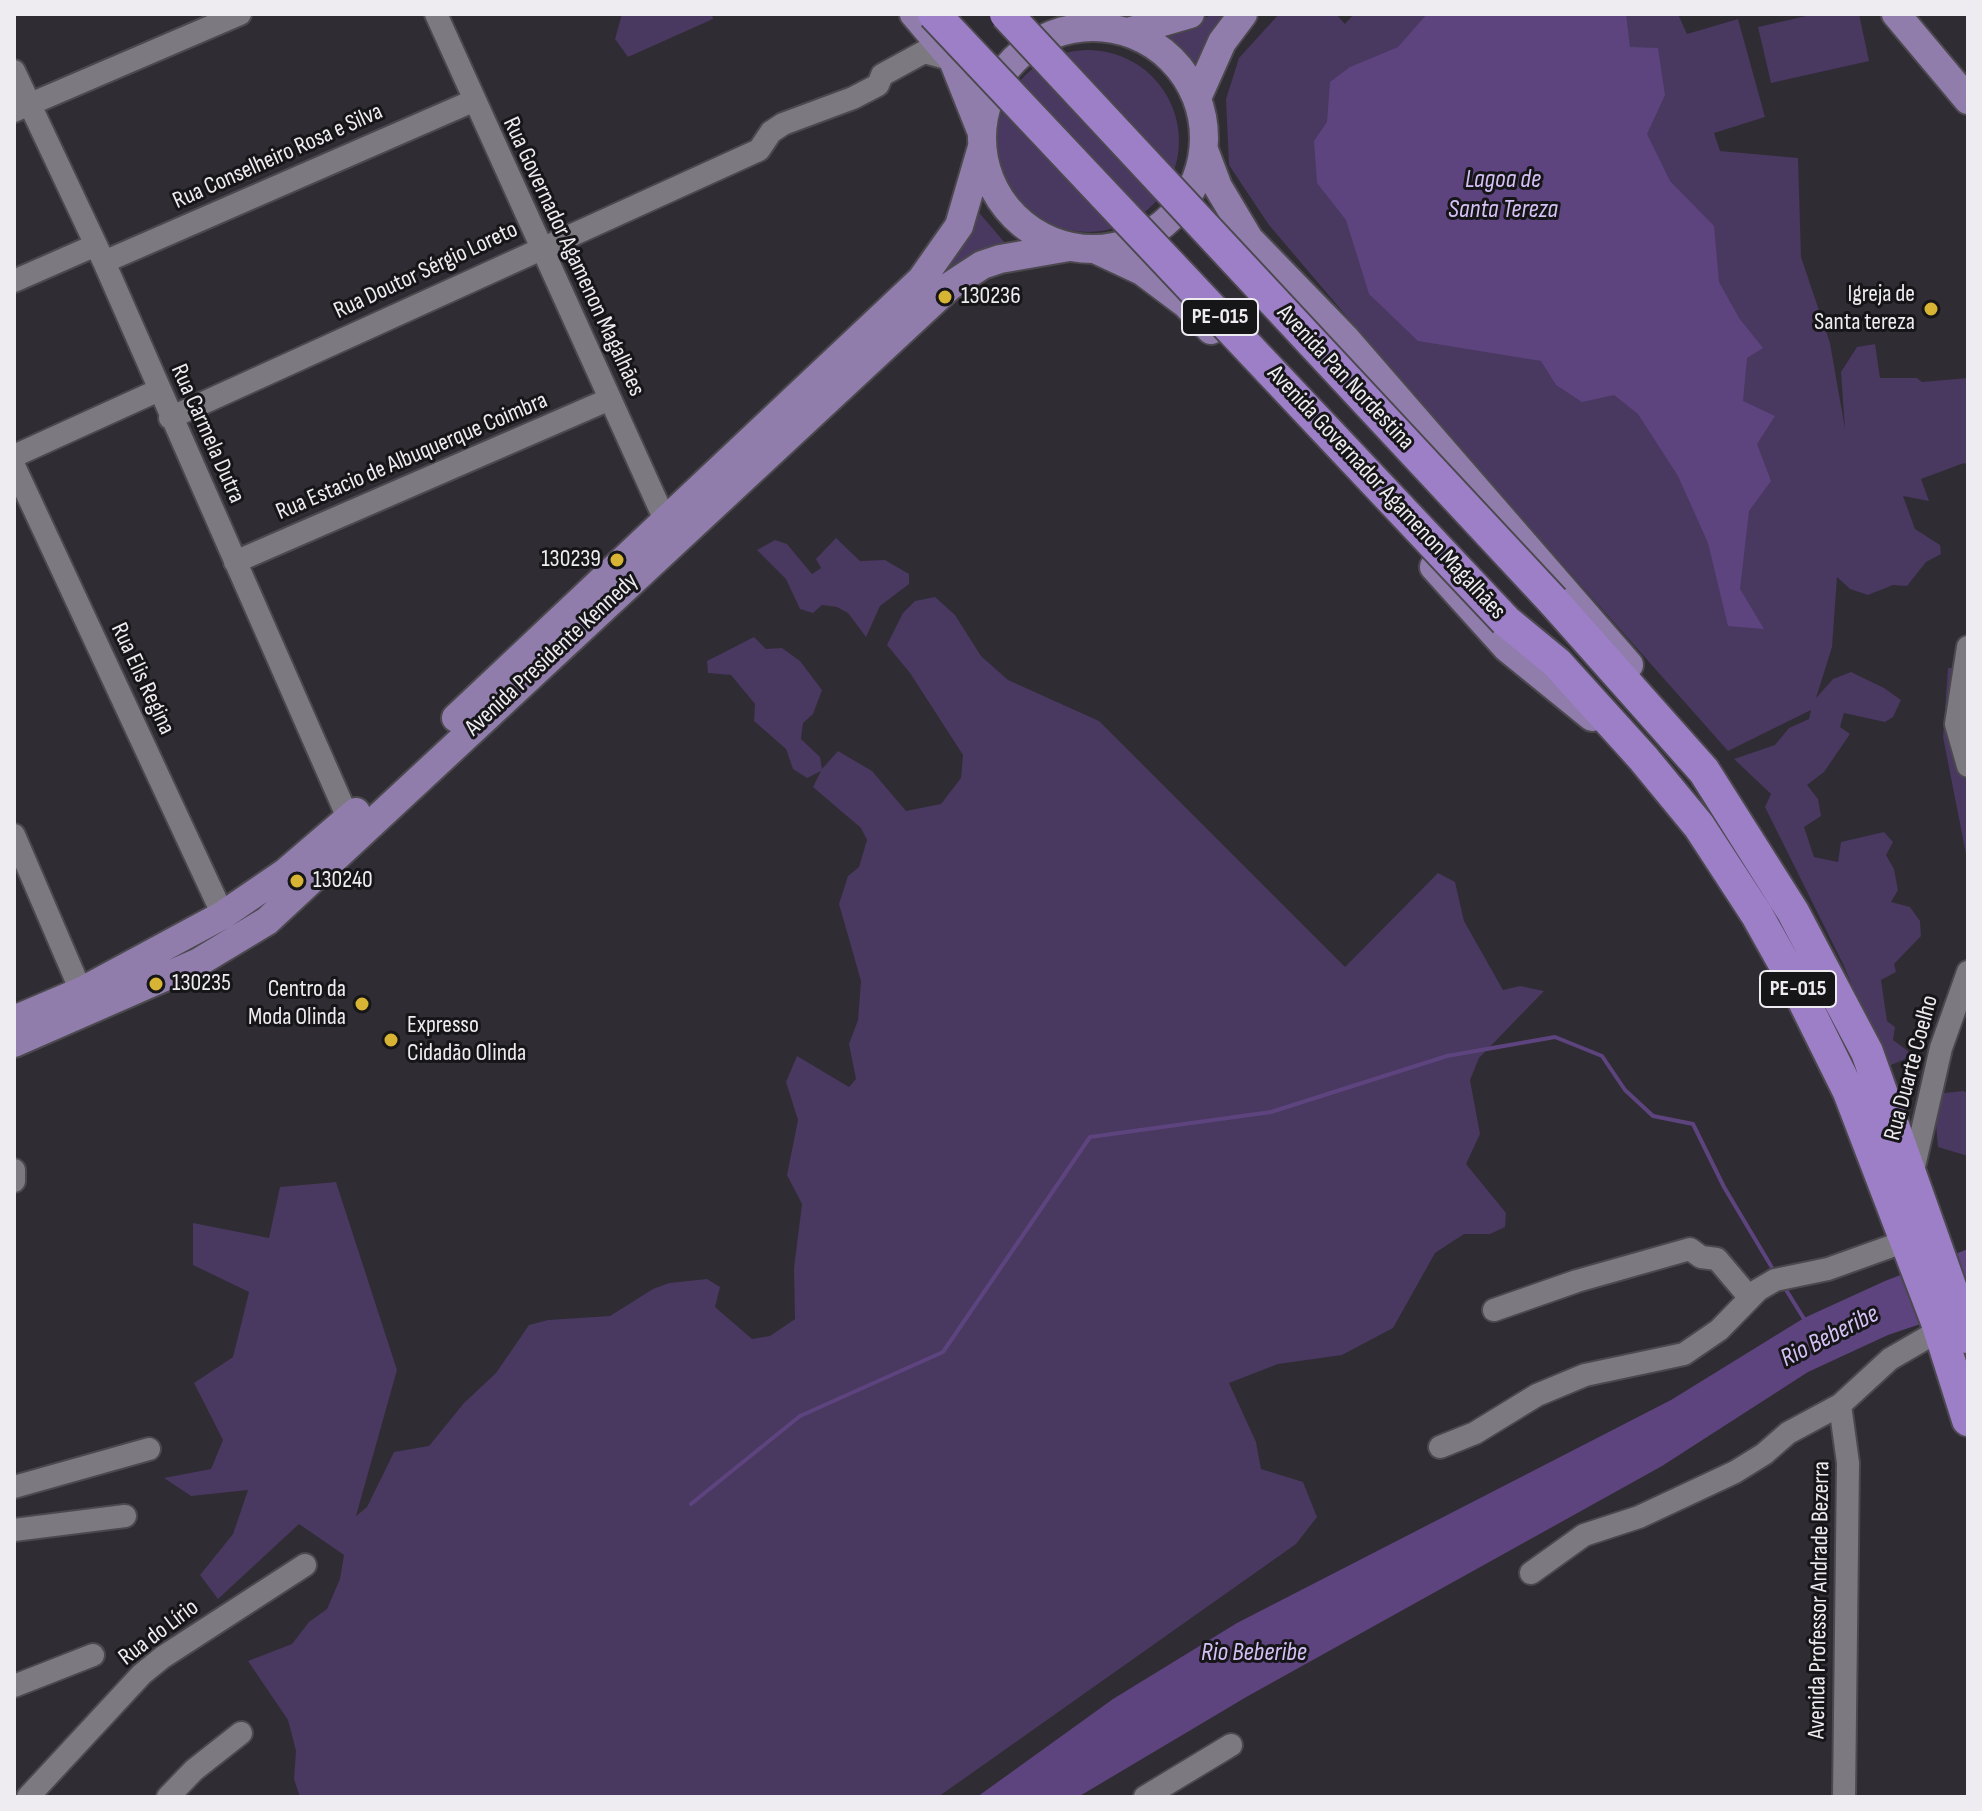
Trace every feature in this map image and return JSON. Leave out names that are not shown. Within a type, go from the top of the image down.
[{"type":"highway","name":"Avenida Governador Agamenon Magalhães","points":[[934,14],[1506,621],[1557,663],[1643,758],[1699,826],[1795,983],[1849,1092],[1951,1326],[1968,1420]]},
{"type":"highway","name":"Avenida Pan Nordestina","points":[[1006,14],[1553,601]]},
{"type":"highway","name":"Avenida Governador Agamenon Magalhães","points":[[1553,601],[1704,771],[1737,818],[1826,969],[1867,1052],[1911,1178],[1915,1240]]},
{"type":"main road","points":[[914,14],[953,60],[982,141],[991,181],[1009,211],[1036,234],[1082,248],[1117,247],[1159,228],[1189,193],[1204,150],[1203,124],[1197,98],[1177,64],[1146,40],[1128,32],[1077,28],[1047,14]]},
{"type":"main road","points":[[1128,32],[1190,14]]},
{"type":"main road","points":[[1197,98],[1222,42],[1243,14]]},
{"type":"main road","points":[[1896,14],[1968,100]]},
{"type":"main road","points":[[982,141],[993,92],[1004,73],[1036,43],[1077,28]]},
{"type":"main road","name":"Avenida Presidente Kennedy","points":[[14,1043],[223,915],[286,872],[349,820],[921,280],[959,226],[982,141]]},
{"type":"main road","name":"Avenida Governador Agamenon Magalhães","points":[[1204,150],[1218,187],[1249,239],[1345,338],[1592,620],[1664,709],[1704,771]]},
{"type":"main road","name":"Avenida Presidente Kennedy","points":[[14,1020],[86,1001],[199,962],[267,921],[950,286],[982,265],[1000,259],[1082,248]]},
{"type":"main road","name":"Avenida Governador Agamenon Magalhães","points":[[1082,248],[1142,271],[1186,304],[1419,550],[1507,648],[1643,758]]},
{"type":"street","points":[[22,108],[240,14]]},
{"type":"street","name":"Rua Governador Agamenon Magalhães","points":[[436,14],[665,520]]},
{"type":"street","name":"Rua Doutor Sérgio Loreto","points":[[170,418],[759,150],[771,132],[783,124],[853,98],[878,85],[882,75],[924,52],[953,60]]},
{"type":"street","name":"Rua Carmela Dutra","points":[[14,71],[22,108],[100,254],[349,820]]},
{"type":"street","name":"Rua Conselheiro Rosa e Silva","points":[[14,281],[100,254],[473,101]]},
{"type":"street","points":[[14,456],[159,390]]},
{"type":"street","name":"Rua Estacio de Albuquerque Coimbra","points":[[235,562],[610,399]]},
{"type":"street","name":"Rua Elis Regina","points":[[14,466],[223,915]]},
{"type":"street","points":[[1968,647],[1956,724],[1968,766]]},
{"type":"street","points":[[14,835],[86,1001]]},
{"type":"street","name":"Rua Duarte Coelho","points":[[1911,1178],[1941,1048],[1968,972]]},
{"type":"street","points":[[1440,1447],[1475,1433],[1537,1395],[1585,1375],[1684,1354],[1719,1330],[1750,1298],[1781,1278],[1828,1269],[1915,1240]]},
{"type":"street","points":[[1494,1310],[1577,1281],[1690,1249],[1701,1257],[1717,1259],[1750,1298]]},
{"type":"street","points":[[1531,1573],[1596,1529],[1639,1517],[1735,1472],[1764,1454],[1788,1433],[1840,1405],[1890,1359],[1951,1326]]},
{"type":"street","name":"Avenida Professor Andrade Bezerra","points":[[1840,1405],[1848,1463],[1844,1797]]},
{"type":"street","points":[[14,1487],[149,1449]]},
{"type":"street","points":[[14,1530],[125,1516]]},
{"type":"street","name":"Rua do Lírio","points":[[28,1797],[142,1674],[305,1565]]},
{"type":"street","points":[[14,1686],[93,1655]]},
{"type":"street","points":[[168,1797],[194,1770],[241,1733]]},
{"type":"street","points":[[1155,1794],[1231,1745]]},
{"type":"shaded area","points":[[622,14],[712,14],[713,19],[628,57],[615,39]]},
{"type":"shaded area","points":[[1212,14],[1226,14],[1208,35],[1192,70],[1158,33],[1185,28]]},
{"type":"shaded area","points":[[1279,14],[1336,14],[1345,24],[1354,14],[1678,14],[1687,34],[1738,19],[1765,117],[1714,133],[1720,151],[1798,158],[1801,257],[1830,343],[1845,429],[1841,372],[1857,347],[1875,344],[1880,378],[1917,378],[1922,382],[1968,378],[1968,465],[1964,463],[1921,479],[1929,501],[1903,496],[1915,529],[1940,545],[1941,554],[1926,562],[1907,586],[1893,585],[1868,595],[1850,589],[1837,577],[1832,647],[1816,698],[1833,679],[1851,672],[1901,700],[1893,717],[1885,722],[1844,713],[1840,727],[1850,734],[1824,772],[1807,785],[1818,799],[1821,816],[1804,827],[1814,857],[1838,862],[1841,842],[1884,832],[1893,842],[1886,855],[1894,869],[1898,890],[1891,902],[1910,907],[1920,921],[1921,936],[1894,964],[1896,972],[1881,980],[1887,1021],[1895,1027],[1893,1040],[1912,1054],[1903,1060],[1886,1067],[1843,964],[1765,807],[1771,794],[1734,759],[1775,745],[1789,728],[1809,719],[1811,710],[1728,751],[1438,424],[1269,225],[1229,165],[1226,99],[1239,58]]},
{"type":"shaded area","points":[[1815,14],[1859,14],[1869,61],[1771,83],[1758,27]]},
{"type":"shaded area","points":[[1088,50],[1123,57],[1153,76],[1172,106],[1179,141],[1172,176],[1153,206],[1123,225],[1088,232],[1053,225],[1023,206],[1004,176],[997,141],[1004,106],[1023,76],[1053,57]]},
{"type":"shaded area","points":[[976,209],[1005,243],[976,251],[957,264],[873,345]]},
{"type":"shaded area","points":[[836,538],[860,561],[885,560],[909,574],[909,584],[880,606],[866,637],[848,613],[837,607],[822,605],[813,613],[800,609],[786,579],[757,550],[775,540],[787,544],[812,574],[821,568],[816,559]]},
{"type":"shaded area","points":[[935,597],[955,615],[981,656],[1008,680],[1099,721],[1345,967],[1438,873],[1455,882],[1464,921],[1503,990],[1520,986],[1544,991],[1479,1058],[1470,1080],[1480,1134],[1466,1164],[1506,1213],[1505,1227],[1490,1234],[1464,1234],[1435,1253],[1393,1328],[1342,1355],[1278,1364],[1229,1383],[1256,1442],[1261,1469],[1303,1482],[1317,1517],[1296,1544],[938,1797],[300,1797],[294,1779],[296,1751],[288,1720],[248,1661],[292,1644],[309,1622],[327,1609],[340,1579],[344,1555],[299,1524],[218,1599],[200,1575],[233,1534],[248,1490],[191,1496],[164,1478],[211,1469],[223,1440],[194,1383],[233,1357],[249,1292],[193,1265],[193,1223],[269,1238],[280,1187],[336,1182],[397,1370],[356,1516],[367,1507],[394,1452],[429,1446],[464,1403],[496,1373],[529,1325],[548,1320],[610,1316],[653,1289],[669,1283],[707,1279],[720,1287],[715,1307],[752,1339],[770,1336],[795,1319],[794,1268],[802,1204],[787,1175],[798,1120],[786,1082],[797,1056],[849,1087],[856,1079],[849,1044],[858,1020],[861,981],[839,904],[848,876],[859,867],[867,840],[861,828],[813,787],[821,771],[807,778],[793,769],[786,749],[754,721],[755,704],[731,675],[708,673],[707,661],[754,637],[766,649],[782,648],[800,661],[822,690],[813,714],[803,723],[801,739],[820,757],[822,769],[838,751],[872,771],[906,811],[941,804],[961,778],[963,755],[910,673],[887,645],[903,613],[915,601]]},
{"type":"shaded area","points":[[1968,659],[1968,864],[1943,737],[1948,668],[1965,668]]},
{"type":"shaded area","points":[[1964,1091],[1968,1094],[1968,1156],[1938,1147],[1936,1124],[1928,1119],[1933,1094]]},
{"type":"water","name":"Lagoa de Santa Tereza","points":[[1427,14],[1626,14],[1630,47],[1658,48],[1665,95],[1647,134],[1670,181],[1714,226],[1719,282],[1739,318],[1763,348],[1747,358],[1743,401],[1775,416],[1757,444],[1771,481],[1749,511],[1740,589],[1764,629],[1728,626],[1708,543],[1678,476],[1638,414],[1614,395],[1582,402],[1556,385],[1541,361],[1418,341],[1369,294],[1346,220],[1317,183],[1314,141],[1327,122],[1330,82],[1350,67],[1398,47]]},
{"type":"water","name":"Rio Beberibe","points":[[1968,1249],[1968,1308],[1888,1335],[1808,1372],[1662,1466],[1248,1696],[1078,1797],[977,1797],[1113,1699],[1237,1623],[1671,1400],[1804,1318],[1885,1281]]},
{"type":"waterway","points":[[691,1504],[800,1416],[943,1352],[1090,1137],[1271,1112],[1447,1056],[1555,1037],[1602,1056],[1625,1090],[1653,1116],[1693,1124],[1724,1187],[1774,1271]]},
{"type":"waterway","points":[[1783,1285],[1806,1322]]},
{"type":"place","name":"130236","points":[[945,297]]},
{"type":"place","name":"Igreja de Santa tereza","points":[[1931,309]]},
{"type":"place","name":"130239","points":[[617,560]]},
{"type":"place","name":"130240","points":[[297,881]]},
{"type":"place","name":"130235","points":[[156,984]]},
{"type":"place","name":"Centro da Moda Olinda","points":[[362,1004]]},
{"type":"place","name":"Expresso Cidadão Olinda","points":[[391,1040]]}]
